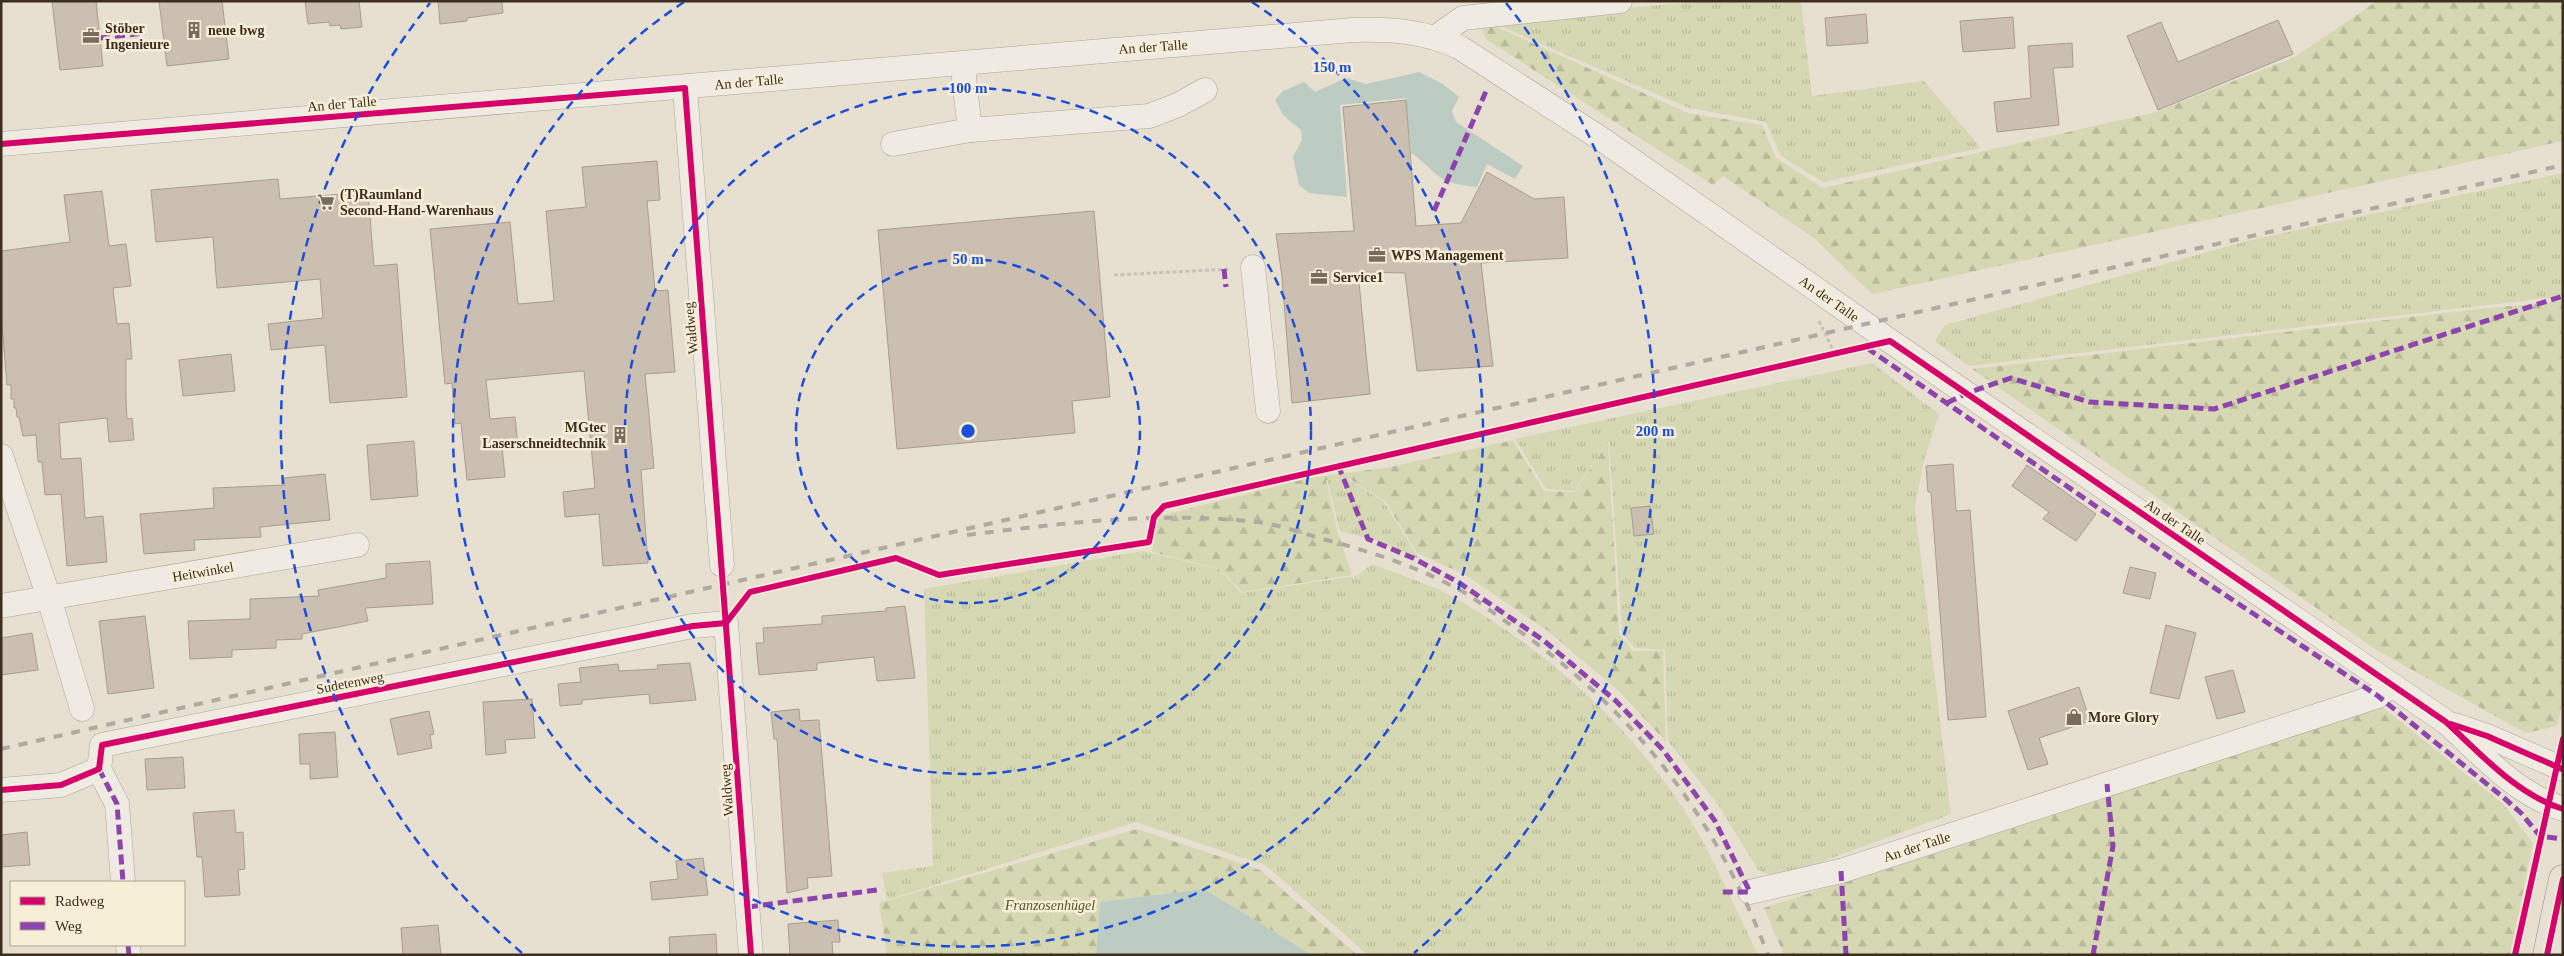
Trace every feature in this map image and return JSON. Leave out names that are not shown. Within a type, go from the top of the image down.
[{"type":"main road","points":[[2547,955],[2559,917],[2563,879]]},
{"type":"street","points":[[1436,37],[1463,18],[1620,1]]},
{"type":"street","name":"An der Talle","points":[[1,144],[685,88],[966,62],[1353,30],[1385,29],[1436,37],[1459,47],[1610,145],[1890,341],[2446,722],[2505,777],[2548,804],[2563,809]]},
{"type":"street","points":[[966,62],[964,78],[970,130]]},
{"type":"street","name":"Waldweg","points":[[685,88],[722,565]]},
{"type":"street","points":[[893,144],[970,130],[1149,116],[1205,90]]},
{"type":"street","points":[[1253,268],[1268,411]]},
{"type":"street","points":[[1,456],[49,598],[82,709]]},
{"type":"street","name":"Heitwinkel","points":[[1,606],[357,545]]},
{"type":"street","name":"Waldweg","points":[[726,623],[751,955]]},
{"type":"street","name":"Sudetenweg","points":[[99,770],[102,745],[683,628],[726,623]]},
{"type":"street","name":"An der Talle","points":[[1750,892],[1859,865],[2378,696],[2392,685]]},
{"type":"street","name":"An der Talle","points":[[2446,722],[2487,736],[2563,769]]},
{"type":"street","points":[[1,790],[61,785],[99,770],[117,804],[123,881]]},
{"type":"path","points":[[1114,275],[1253,268]]},
{"type":"path","points":[[1150,542],[1152,535],[1151,526],[1154,517],[1164,506],[1181,502]]},
{"type":"green space","points":[[1707,1],[1801,1],[1812,96],[1924,81],[1981,148],[1823,182],[1781,156],[1766,122],[1689,108],[1486,20]]},
{"type":"green space","points":[[2377,1],[2563,1],[2563,141],[1872,294],[1814,238],[1723,176],[1713,185],[1487,40],[1482,30],[1490,24],[1688,113],[1762,125],[1776,158],[1823,188],[2156,112],[2295,57]]},
{"type":"green space","points":[[2563,173],[2563,296],[1969,366],[1935,341],[1945,325],[2247,241]]},
{"type":"green space","points":[[2563,301],[2563,700],[2557,726],[2526,733],[2378,651],[1972,369],[2470,310]]},
{"type":"green space","points":[[1872,363],[1939,414],[1923,464],[1915,508],[1951,814],[1778,878],[1758,870],[1719,806],[1668,741],[1665,650],[1635,648],[1622,633],[1609,441],[1574,491],[1546,489],[1515,439]]},
{"type":"green space","points":[[1513,440],[1544,491],[1574,492],[1608,443],[1619,634],[1633,651],[1663,651],[1666,742],[1620,692],[1548,631],[1464,574],[1417,553],[1385,501],[1348,478],[1326,480],[1337,530],[1352,575],[1242,592],[1220,569],[1152,552],[1156,517],[1309,478],[1390,467]]},
{"type":"green space","points":[[1348,479],[1384,502],[1419,559],[1381,542],[1340,531],[1327,480]]},
{"type":"green space","points":[[1142,551],[1219,569],[1241,593],[1356,576],[1372,564],[1444,592],[1490,619],[1559,670],[1622,730],[1650,762],[1698,833],[1758,955],[1368,955],[1265,865],[1136,822],[887,900],[882,873],[933,866],[924,589]]},
{"type":"green space","points":[[2381,706],[2503,804],[2533,843],[2510,955],[1784,955],[1764,908]]},
{"type":"green space","name":"Franzosenhügel","points":[[1137,829],[1260,870],[1358,955],[1312,955],[1204,889],[1100,902],[1096,955],[887,955],[879,903]]},
{"type":"shaded area","points":[[1419,72],[1443,84],[1459,97],[1452,111],[1456,122],[1523,166],[1515,179],[1487,164],[1477,187],[1453,183],[1441,178],[1411,153],[1406,98],[1340,105],[1347,197],[1309,193],[1299,185],[1293,157],[1302,140],[1301,130],[1283,115],[1275,100],[1283,91],[1304,82],[1315,92],[1346,78],[1366,84]]},
{"type":"shaded area","points":[[1204,889],[1312,955],[1096,955],[1100,902]]},
{"type":"building","points":[[52,1],[96,1],[103,66],[60,70]]},
{"type":"building","name":"neue bwg","points":[[159,1],[222,1],[229,59],[167,66]]},
{"type":"building","points":[[305,1],[359,1],[362,27],[341,29],[340,25],[330,26],[329,22],[308,24]]},
{"type":"building","points":[[438,1],[502,1],[503,13],[467,18],[467,21],[440,24]]},
{"type":"building","points":[[1866,14],[1868,43],[1827,46],[1825,18]]},
{"type":"building","points":[[2013,17],[2015,48],[1963,52],[1960,21]]},
{"type":"building","points":[[2278,20],[2293,54],[2158,110],[2127,36],[2161,22],[2178,62]]},
{"type":"building","points":[[2072,43],[2073,67],[2053,68],[2059,125],[1997,132],[1994,102],[2031,98],[2028,46]]},
{"type":"building","points":[[1406,100],[1416,226],[1461,223],[1487,172],[1534,199],[1564,197],[1568,258],[1481,263],[1493,366],[1417,371],[1405,273],[1358,272],[1370,394],[1292,403],[1282,277],[1276,234],[1354,231],[1343,107]]},
{"type":"building","points":[[657,161],[660,200],[647,201],[655,291],[668,290],[675,372],[645,374],[654,468],[641,470],[648,563],[603,566],[599,514],[565,517],[563,492],[595,488],[584,371],[486,380],[490,419],[515,417],[518,445],[502,446],[505,477],[467,480],[461,423],[455,424],[452,383],[445,384],[430,229],[510,222],[518,304],[554,301],[546,211],[586,207],[582,167]]},
{"type":"building","points":[[278,179],[280,199],[368,192],[374,266],[397,264],[407,397],[330,403],[325,345],[271,350],[268,324],[323,318],[320,279],[217,288],[213,237],[156,242],[151,190]]},
{"type":"building","points":[[102,191],[109,246],[126,244],[131,286],[113,288],[117,324],[129,323],[132,359],[126,359],[126,399],[127,419],[132,418],[134,440],[109,442],[107,418],[59,423],[61,459],[81,458],[85,518],[103,516],[107,562],[67,566],[61,494],[45,495],[42,462],[38,462],[36,435],[23,436],[19,417],[17,417],[16,408],[14,408],[14,399],[11,399],[11,385],[7,385],[1,313],[1,251],[70,242],[64,195]]},
{"type":"building","points":[[1094,211],[1110,397],[1072,401],[1075,433],[897,449],[878,230]]},
{"type":"building","points":[[231,354],[235,391],[183,396],[179,360]]},
{"type":"building","points":[[414,441],[418,496],[371,500],[367,445]]},
{"type":"building","points":[[1953,464],[1956,511],[1970,510],[1986,717],[1948,720],[1931,492],[1928,492],[1926,466]]},
{"type":"building","points":[[2027,465],[2096,514],[2076,541],[2043,519],[2049,512],[2012,486]]},
{"type":"building","points":[[325,474],[330,520],[260,527],[261,537],[194,540],[195,550],[144,554],[140,514],[214,508],[213,488],[285,485],[284,478]]},
{"type":"building","points":[[1650,506],[1654,534],[1634,536],[1631,508]]},
{"type":"building","points":[[430,561],[433,604],[365,608],[368,621],[302,634],[302,639],[276,640],[276,648],[232,650],[232,657],[190,659],[188,621],[250,619],[250,599],[319,596],[318,590],[386,578],[386,564]]},
{"type":"building","points":[[2130,567],[2156,573],[2150,599],[2123,593]]},
{"type":"building","points":[[905,606],[915,678],[877,681],[874,657],[817,663],[817,670],[759,675],[756,643],[764,643],[763,628],[822,624],[822,616],[886,611],[886,608]]},
{"type":"building","points":[[145,616],[154,688],[108,694],[99,621]]},
{"type":"building","points":[[2166,625],[2196,633],[2179,699],[2150,693]]},
{"type":"building","points":[[32,633],[38,670],[1,675],[1,638]]},
{"type":"building","points":[[690,663],[696,700],[650,704],[649,694],[582,700],[582,704],[560,706],[558,684],[581,682],[579,668],[618,664],[619,671],[658,669],[657,665]]},
{"type":"building","points":[[2233,670],[2245,712],[2217,719],[2205,677]]},
{"type":"building","points":[[2079,687],[2090,721],[2039,738],[2048,764],[2028,770],[2008,711]]},
{"type":"building","points":[[532,699],[535,738],[505,740],[506,753],[486,755],[483,702]]},
{"type":"building","points":[[799,709],[800,721],[819,720],[832,876],[807,878],[808,888],[787,893],[777,739],[774,739],[771,712]]},
{"type":"building","points":[[429,711],[434,734],[430,735],[432,748],[398,755],[390,719]]},
{"type":"building","points":[[335,732],[338,777],[310,779],[310,764],[300,764],[299,734]]},
{"type":"building","points":[[183,757],[185,788],[147,790],[145,759]]},
{"type":"building","points":[[234,810],[236,833],[243,832],[245,869],[238,870],[240,895],[205,897],[202,857],[197,857],[193,813]]},
{"type":"building","points":[[27,832],[30,865],[1,867],[1,835]]},
{"type":"building","points":[[703,858],[708,895],[652,900],[650,882],[678,879],[676,861]]},
{"type":"building","points":[[838,920],[840,942],[832,942],[833,955],[790,955],[788,924]]},
{"type":"building","points":[[438,925],[441,955],[403,955],[401,928]]},
{"type":"building","points":[[716,934],[717,955],[670,955],[669,937]]},
{"type":"railway","points":[[1,749],[2563,165]]},
{"type":"railway","points":[[967,535],[1039,526],[1147,518],[1220,519],[1256,522],[1281,527],[1406,565],[1461,591],[1553,656],[1594,691],[1631,728],[1665,768],[1695,810],[1722,855],[1746,903],[1768,955]]},
{"type":"marked path","points":[[100,38],[145,33]]},
{"type":"marked path","points":[[1434,211],[1487,89]]},
{"type":"marked path","points":[[1224,269],[1226,287]]},
{"type":"marked path","points":[[1947,403],[1967,393],[2011,378],[2089,402],[2214,409],[2563,296]]},
{"type":"marked path","points":[[1867,348],[2204,581],[2378,696],[2503,797],[2521,813],[2540,836],[2563,839]]},
{"type":"marked path","points":[[1338,465],[1368,539],[1413,558],[1458,582],[1543,640],[1616,701],[1663,750],[1715,821],[1750,892],[1721,892]]},
{"type":"marked path","points":[[99,769],[117,804],[123,881]]},
{"type":"marked path","points":[[2093,955],[2113,846],[2107,784]]},
{"type":"marked path","points":[[1841,871],[1846,955]]},
{"type":"marked path","points":[[748,907],[877,890]]},
{"type":"marked path","points":[[128,946],[129,955]]},
{"type":"cycle path","points":[[1,144],[685,88],[751,955]]},
{"type":"cycle path","points":[[1,790],[61,785],[99,769],[102,745],[693,626],[726,623],[750,592],[896,558],[939,575],[1149,542],[1154,517],[1164,506],[1890,341],[2446,722],[2486,760],[2515,784],[2530,794],[2563,809]]},
{"type":"cycle path","points":[[2451,724],[2487,736],[2562,769]]},
{"type":"cycle path","points":[[2515,955],[2563,739]]},
{"type":"cycle path","points":[[2547,955],[2563,879]]},
{"type":"place","name":"neue bwg","points":[[194,30]]},
{"type":"place","name":"Stöber Ingenieure","points":[[91,36]]},
{"type":"place","name":"(T)Raumland Second-Hand-Warenhaus","points":[[326,202]]},
{"type":"place","name":"WPS Management","points":[[1377,255]]},
{"type":"place","name":"Service1","points":[[1319,277]]},
{"type":"place","name":"MGtec Laserschneidtechnik","points":[[620,435]]},
{"type":"place","name":"More Glory","points":[[2074,717]]}]
